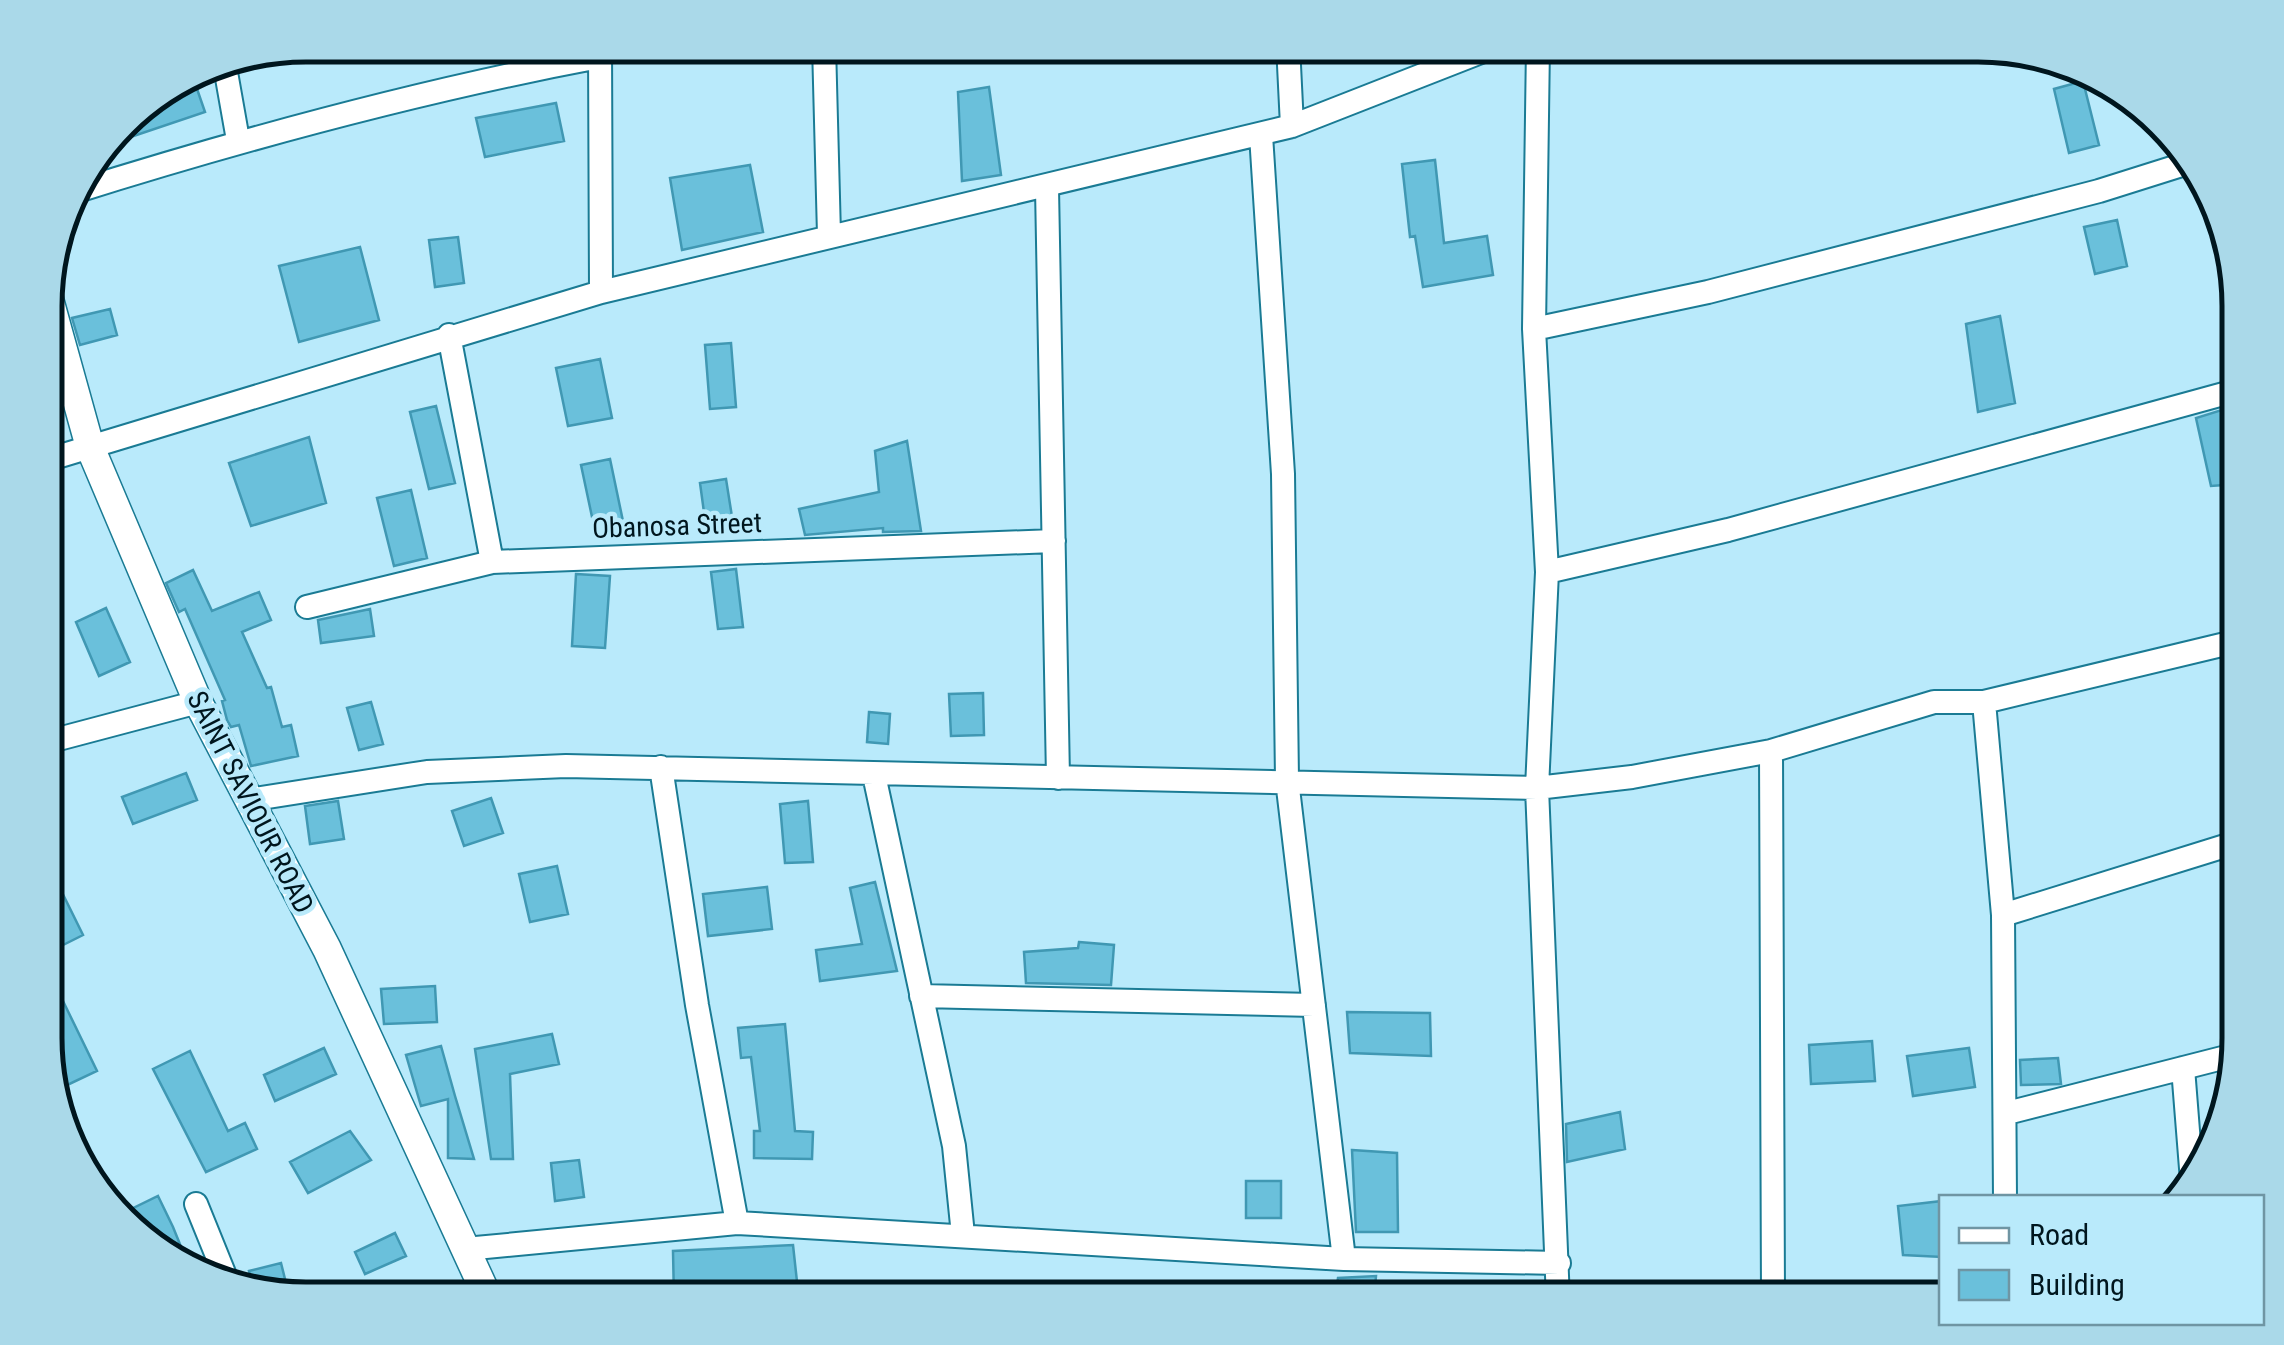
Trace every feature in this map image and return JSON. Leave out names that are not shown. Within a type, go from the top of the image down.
[{"type":"street","points":[[1289,62],[1292,126]]},
{"type":"street","points":[[62,455],[601,292],[1047,188],[1292,126],[1455,62]]},
{"type":"street","points":[[1538,62],[1534,329],[1547,572],[1536,788],[1558,1282]]},
{"type":"street","points":[[94,186],[238,140],[546,63]]},
{"type":"street","points":[[599,63],[601,292]]},
{"type":"street","points":[[824,63],[828,236]]},
{"type":"street","points":[[227,76],[238,140]]},
{"type":"street","points":[[1260,135],[1284,474],[1287,780],[1344,1259]]},
{"type":"street","points":[[1534,329],[1708,292],[2099,191],[2177,167]]},
{"type":"street","points":[[1047,188],[1058,778]]},
{"type":"street","points":[[449,336],[492,562]]},
{"type":"street","name":"SAINT SAVIOUR ROAD","points":[[62,346],[90,447],[198,702],[327,949],[480,1282]]},
{"type":"street","points":[[1547,572],[1728,530],[2221,395]]},
{"type":"street","name":"Obanosa Street","points":[[307,607],[492,562],[1054,542]]},
{"type":"street","points":[[248,800],[427,772],[661,767],[1536,788],[1632,778],[1771,751],[1934,702],[1984,702],[2221,644]]},
{"type":"street","points":[[62,738],[198,702]]},
{"type":"street","points":[[1984,702],[2004,915],[2005,1195]]},
{"type":"street","points":[[1771,751],[1774,1282]]},
{"type":"street","points":[[661,767],[697,1005],[737,1223]]},
{"type":"street","points":[[874,775],[954,1146],[963,1235]]},
{"type":"street","points":[[2004,915],[2221,847]]},
{"type":"street","points":[[921,996],[1314,1005]]},
{"type":"street","points":[[2006,1113],[2220,1058]]},
{"type":"street","points":[[2183,1068],[2190,1158]]},
{"type":"street","points":[[196,1204],[221,1267]]},
{"type":"street","points":[[464,1249],[737,1223],[1344,1259],[1559,1262]]},
{"type":"building","points":[[2075,83],[2085,88],[2099,145],[2069,153],[2054,89]]},
{"type":"building","points":[[989,87],[1001,175],[962,181],[958,92]]},
{"type":"building","points":[[197,89],[205,112],[133,136],[171,104]]},
{"type":"building","points":[[556,103],[564,141],[485,157],[476,118]]},
{"type":"building","points":[[1435,160],[1444,243],[1487,236],[1493,275],[1423,287],[1415,236],[1410,237],[1402,164]]},
{"type":"building","points":[[750,165],[763,232],[682,250],[670,178]]},
{"type":"building","points":[[2117,220],[2127,266],[2095,274],[2084,227]]},
{"type":"building","points":[[458,237],[464,283],[435,287],[429,240]]},
{"type":"building","points":[[360,247],[379,320],[299,342],[279,266]]},
{"type":"building","points":[[110,309],[117,335],[80,345],[72,318]]},
{"type":"building","points":[[2000,316],[2015,403],[1978,412],[1966,324]]},
{"type":"building","points":[[731,343],[736,407],[710,409],[705,345]]},
{"type":"building","points":[[600,359],[612,418],[568,426],[556,368]]},
{"type":"building","points":[[436,406],[455,483],[429,489],[410,412]]},
{"type":"building","points":[[2221,410],[2221,485],[2211,486],[2196,418]]},
{"type":"building","points":[[309,437],[326,503],[251,526],[229,463]]},
{"type":"building","points":[[907,441],[921,531],[883,532],[883,528],[805,535],[799,509],[879,492],[875,451]]},
{"type":"building","points":[[610,459],[624,526],[595,531],[581,465]]},
{"type":"building","points":[[726,479],[733,523],[706,527],[700,483]]},
{"type":"building","points":[[411,490],[427,558],[394,566],[377,498]]},
{"type":"building","points":[[736,569],[743,627],[718,629],[711,572]]},
{"type":"building","points":[[193,570],[212,611],[259,592],[271,620],[242,632],[267,688],[271,687],[282,727],[291,725],[298,756],[251,766],[239,725],[231,727],[227,720],[222,701],[225,700],[185,609],[179,612],[166,583]]},
{"type":"building","points":[[576,574],[610,576],[605,648],[572,646]]},
{"type":"building","points":[[106,608],[130,662],[99,676],[76,622]]},
{"type":"building","points":[[370,609],[374,636],[321,643],[318,620]]},
{"type":"building","points":[[983,693],[984,735],[951,736],[949,694]]},
{"type":"building","points":[[371,702],[383,744],[359,750],[347,708]]},
{"type":"building","points":[[869,712],[890,714],[888,744],[867,742]]},
{"type":"building","points":[[186,773],[197,800],[133,824],[122,797]]},
{"type":"building","points":[[491,798],[503,833],[464,846],[452,811]]},
{"type":"building","points":[[338,801],[344,839],[310,844],[305,806]]},
{"type":"building","points":[[808,801],[813,862],[785,863],[780,804]]},
{"type":"building","points":[[557,866],[568,914],[530,922],[519,874]]},
{"type":"building","points":[[875,882],[897,971],[820,981],[816,950],[862,944],[850,888]]},
{"type":"building","points":[[767,887],[772,929],[708,936],[703,894]]},
{"type":"building","points":[[62,892],[83,935],[62,946]]},
{"type":"building","points":[[1079,942],[1114,945],[1111,985],[1026,983],[1024,952],[1078,948]]},
{"type":"building","points":[[435,986],[437,1022],[384,1024],[381,989]]},
{"type":"building","points":[[62,1001],[97,1071],[68,1085],[62,1038]]},
{"type":"building","points":[[1347,1012],[1430,1013],[1431,1056],[1350,1053]]},
{"type":"building","points":[[785,1024],[795,1131],[813,1132],[812,1159],[754,1158],[754,1131],[760,1131],[751,1057],[741,1058],[738,1028]]},
{"type":"building","points":[[552,1034],[559,1064],[510,1074],[513,1159],[491,1159],[475,1049]]},
{"type":"building","points":[[1872,1041],[1875,1081],[1811,1084],[1809,1045]]},
{"type":"building","points":[[441,1046],[474,1159],[448,1158],[448,1099],[421,1106],[406,1055]]},
{"type":"building","points":[[324,1048],[336,1074],[275,1101],[264,1075]]},
{"type":"building","points":[[1969,1048],[1975,1087],[1913,1096],[1907,1056]]},
{"type":"building","points":[[190,1051],[228,1131],[245,1123],[257,1149],[206,1172],[153,1069]]},
{"type":"building","points":[[2058,1058],[2061,1084],[2021,1085],[2020,1060]]},
{"type":"building","points":[[1620,1112],[1625,1149],[1567,1162],[1566,1124]]},
{"type":"building","points":[[350,1131],[371,1160],[308,1193],[290,1162]]},
{"type":"building","points":[[1352,1150],[1397,1153],[1398,1232],[1356,1232]]},
{"type":"building","points":[[579,1160],[584,1197],[555,1201],[551,1163]]},
{"type":"building","points":[[1246,1181],[1281,1181],[1281,1218],[1246,1218]]},
{"type":"building","points":[[158,1196],[182,1248],[158,1232],[132,1209]]},
{"type":"building","points":[[1939,1201],[1939,1257],[1903,1255],[1898,1206]]},
{"type":"building","points":[[395,1233],[406,1256],[365,1274],[355,1252]]},
{"type":"building","points":[[793,1245],[797,1282],[674,1282],[673,1251]]},
{"type":"building","points":[[281,1263],[285,1281],[250,1275],[249,1271]]},
{"type":"building","points":[[1376,1276],[1376,1282],[1337,1282],[1338,1278]]}]
